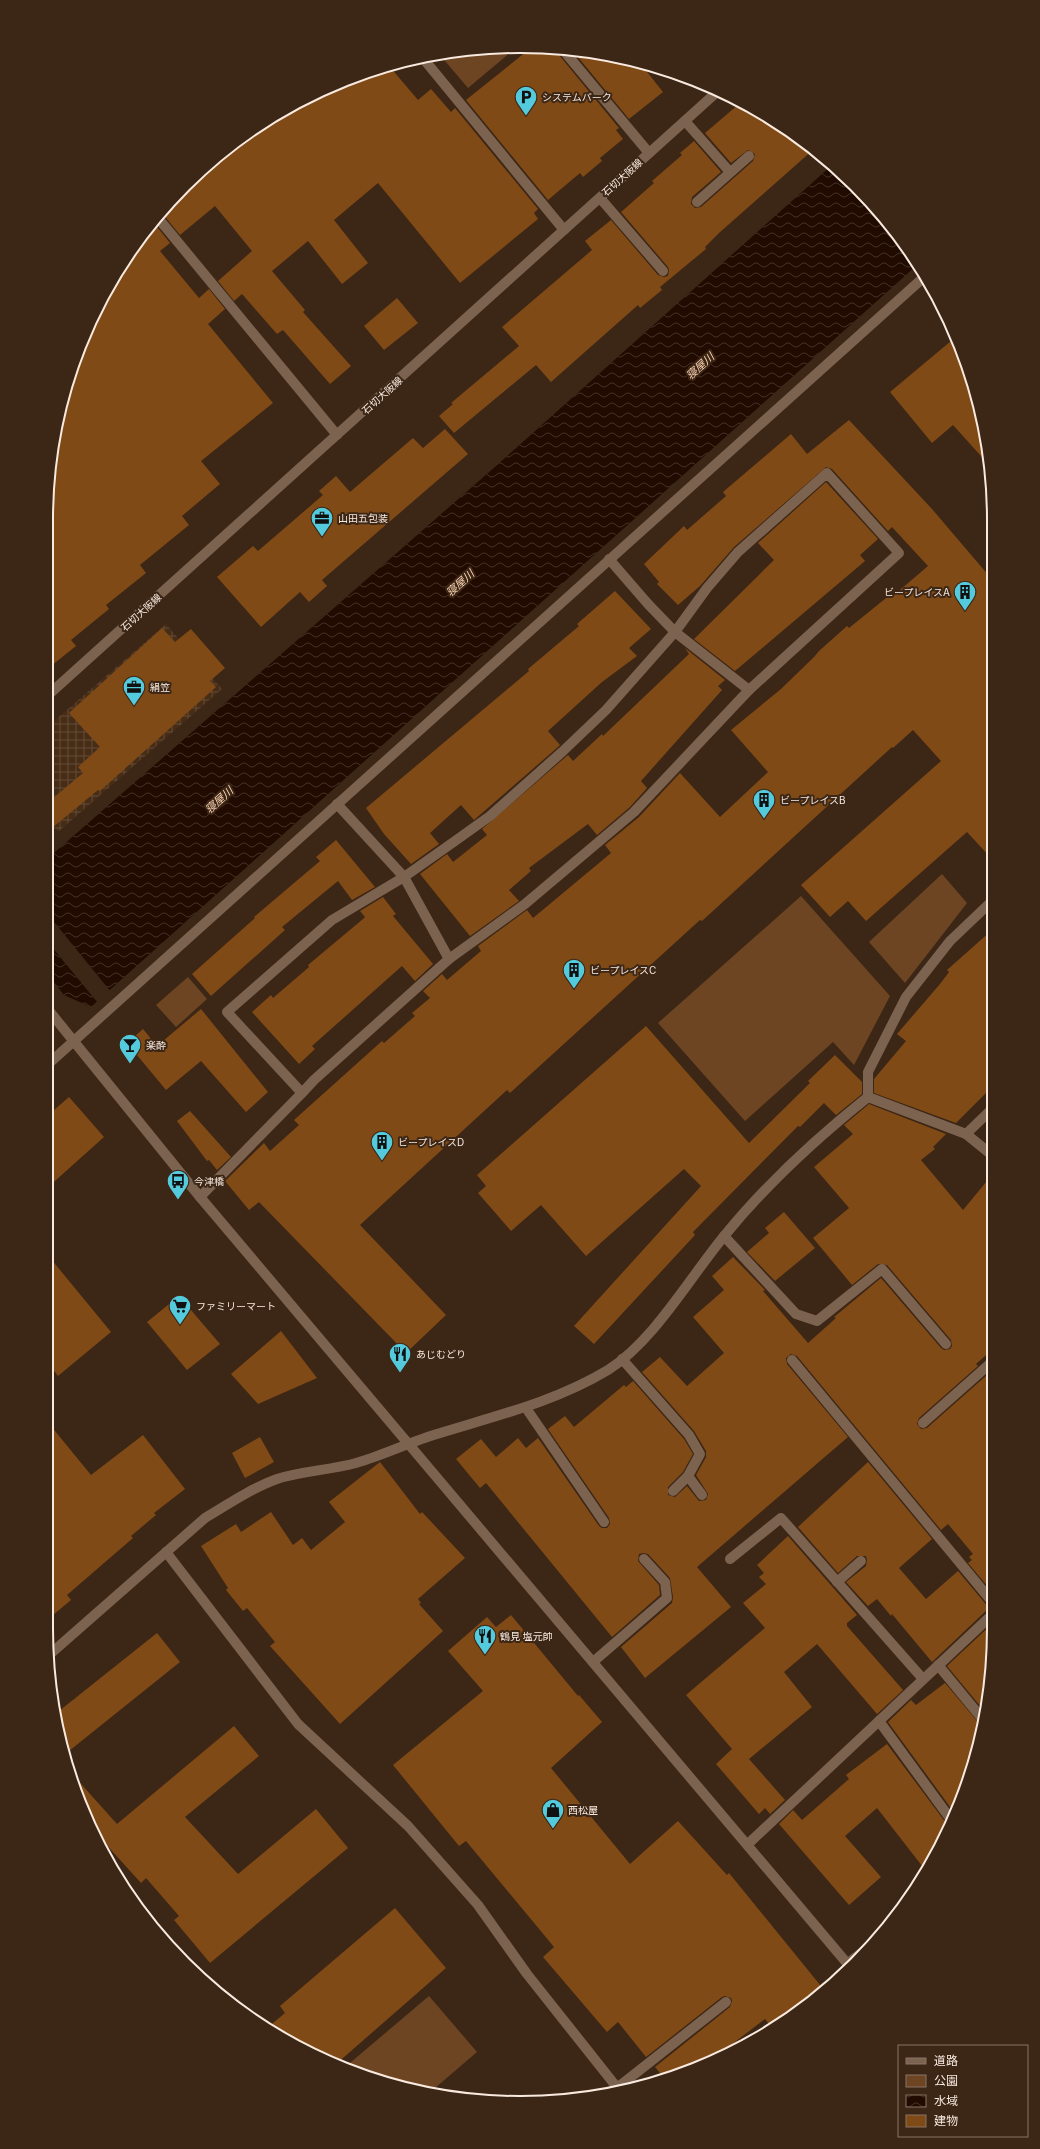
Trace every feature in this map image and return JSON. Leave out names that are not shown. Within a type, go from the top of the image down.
[{"type":"street","points":[[568,56],[649,153]]},
{"type":"street","points":[[427,63],[564,230]]},
{"type":"street","name":"石切大阪線","points":[[53,691],[714,95]]},
{"type":"street","points":[[685,121],[730,172]]},
{"type":"street","points":[[697,202],[749,156]]},
{"type":"street","points":[[600,198],[663,271]]},
{"type":"street","points":[[161,222],[337,435]]},
{"type":"street","points":[[53,1060],[920,280]]},
{"type":"street","points":[[200,1197],[302,1092],[449,959],[525,904],[634,812],[749,690],[899,553],[827,473],[738,552],[707,588],[675,632],[606,710],[562,752],[490,816],[404,877],[332,920],[227,1012],[302,1092]]},
{"type":"street","points":[[609,559],[648,604],[675,632],[749,690]]},
{"type":"street","points":[[337,804],[404,877],[449,959]]},
{"type":"street","points":[[868,1097],[868,1072],[906,996],[950,941],[987,907]]},
{"type":"street","points":[[53,1016],[200,1197],[748,1844],[846,1963]]},
{"type":"street","points":[[868,1097],[966,1134],[987,1151]]},
{"type":"street","points":[[54,1652],[205,1518],[234,1500],[277,1479],[355,1463],[434,1434],[526,1408],[576,1388],[610,1368],[622,1359],[653,1329],[724,1236],[752,1203],[844,1116],[868,1097]]},
{"type":"street","points":[[966,1134],[987,1114]]},
{"type":"street","points":[[724,1236],[796,1314],[817,1321],[882,1269],[946,1344]]},
{"type":"street","points":[[622,1359],[689,1435],[700,1454],[688,1476],[673,1491]]},
{"type":"street","points":[[792,1360],[987,1596]]},
{"type":"street","points":[[923,1423],[987,1366]]},
{"type":"street","points":[[526,1408],[604,1522]]},
{"type":"street","points":[[688,1476],[702,1495]]},
{"type":"street","points":[[730,1559],[781,1518],[923,1679]]},
{"type":"street","points":[[166,1552],[298,1724],[408,1826],[478,1905],[527,1974],[616,2086]]},
{"type":"street","points":[[593,1662],[667,1598],[665,1582],[644,1559]]},
{"type":"street","points":[[837,1582],[861,1561]]},
{"type":"street","points":[[748,1844],[987,1619]]},
{"type":"street","points":[[938,1664],[979,1714]]},
{"type":"street","points":[[878,1721],[948,1815]]},
{"type":"street","points":[[624,2084],[726,2002]]},
{"type":"shaded area","points":[[166,624],[222,689],[58,832],[53,827],[53,722]]},
{"type":"green space","points":[[509,53],[468,88],[444,60],[489,54]]},
{"type":"green space","points":[[942,874],[967,903],[905,983],[869,942]]},
{"type":"green space","points":[[801,896],[890,996],[854,1065],[833,1042],[745,1121],[658,1023]]},
{"type":"green space","points":[[188,977],[207,999],[176,1027],[156,1005]]},
{"type":"green space","points":[[429,1996],[477,2052],[435,2088],[399,2080],[350,2063]]},
{"type":"water","name":"寝屋川","points":[[828,169],[871,212],[913,269],[93,1005],[53,1036],[53,854],[496,466]]},
{"type":"pier","points":[[53,921],[111,992],[98,1003],[53,948]]},
{"type":"pier","points":[[53,981],[64,995],[91,1007],[53,1038]]},
{"type":"building","points":[[524,53],[559,55],[619,128],[616,130],[623,139],[600,158],[602,161],[583,177],[580,173],[548,200],[466,100]]},
{"type":"building","points":[[578,57],[611,62],[646,71],[663,92],[629,119]]},
{"type":"building","points":[[393,71],[418,100],[431,89],[451,112],[455,108],[538,209],[534,213],[538,219],[460,283],[378,183],[334,220],[368,263],[342,284],[308,241],[272,271],[305,310],[303,312],[351,366],[330,384],[283,330],[277,334],[242,294],[234,301],[218,281],[252,251],[215,206],[180,235],[165,217],[212,169],[236,150],[261,132],[313,101],[370,78]]},
{"type":"building","points":[[736,106],[779,132],[809,154],[719,233],[705,247],[706,249],[660,287],[662,290],[640,308],[638,305],[551,382],[536,365],[454,433],[439,416],[453,404],[451,403],[519,346],[502,327],[592,250],[585,241],[611,220],[658,275],[664,277],[668,276],[668,267],[621,212],[654,183],[652,181],[682,155],[680,153],[694,141],[721,172],[692,197],[691,204],[695,208],[701,207],[753,161],[755,154],[748,150],[731,163],[705,133]]},
{"type":"building","points":[[157,227],[170,243],[160,251],[199,298],[209,289],[225,309],[208,324],[273,403],[201,461],[220,484],[182,516],[189,525],[140,565],[146,573],[106,605],[109,609],[71,640],[76,646],[53,664],[54,489],[62,429],[78,370],[101,313],[132,261]]},
{"type":"building","points":[[397,298],[418,323],[384,350],[364,326]]},
{"type":"building","points":[[951,341],[971,399],[983,458],[953,425],[932,443],[890,392]]},
{"type":"building","points":[[849,420],[932,509],[987,573],[987,854],[967,832],[866,921],[848,901],[830,917],[801,885],[941,761],[913,730],[893,748],[892,747],[702,921],[700,920],[510,1093],[507,1090],[360,1225],[446,1315],[406,1353],[259,1202],[249,1210],[225,1181],[264,1143],[270,1151],[299,1125],[294,1120],[382,1041],[384,1043],[415,1016],[412,1013],[430,998],[423,991],[442,974],[447,980],[481,951],[478,946],[527,910],[533,918],[611,853],[605,845],[639,817],[680,773],[720,817],[768,772],[731,730],[781,689],[819,651],[847,626],[849,628],[891,594],[893,596],[928,566],[892,527],[888,531],[832,469],[826,467],[734,547],[700,586],[678,605],[657,584],[659,582],[644,564],[684,526],[687,530],[726,496],[723,492],[791,434],[807,454]]},
{"type":"building","points":[[445,429],[468,454],[322,580],[327,586],[309,602],[300,592],[261,627],[217,577],[253,546],[258,551],[323,495],[319,491],[336,476],[350,492],[413,438],[423,448]]},
{"type":"building","points":[[826,482],[878,539],[860,555],[865,561],[735,671],[694,639],[774,560],[758,543]]},
{"type":"building","points":[[615,591],[651,629],[629,648],[637,656],[602,682],[548,731],[560,745],[558,747],[474,820],[461,805],[430,833],[439,844],[411,864],[384,834],[366,808],[529,671],[528,669],[579,626],[577,624]]},
{"type":"building","points":[[162,628],[175,642],[191,629],[225,668],[210,681],[216,687],[100,791],[98,790],[53,827],[53,798],[83,773],[78,767],[100,747],[69,713]]},
{"type":"building","points":[[685,648],[725,680],[718,686],[722,690],[641,781],[647,788],[630,807],[597,835],[588,824],[529,868],[531,871],[509,890],[519,901],[470,936],[420,874],[447,854],[453,862],[487,835],[482,829],[568,755],[573,761],[602,734],[603,736],[689,654]]},
{"type":"building","points":[[336,840],[375,887],[352,900],[338,881],[282,927],[285,930],[211,996],[192,974],[255,918],[254,917],[320,861],[316,857]]},
{"type":"building","points":[[383,897],[396,914],[393,916],[433,964],[415,981],[402,966],[312,1046],[315,1049],[299,1064],[252,1012],[271,995],[273,998],[309,967],[308,965],[363,919],[365,917],[360,911]]},
{"type":"building","points":[[987,934],[987,1092],[956,1123],[874,1093],[874,1079],[906,1041],[897,1034],[940,984],[949,972],[947,970]]},
{"type":"building","points":[[201,1009],[268,1092],[246,1112],[201,1061],[166,1090],[127,1043],[143,1029],[157,1046]]},
{"type":"building","points":[[646,1026],[749,1143],[810,1083],[808,1081],[835,1055],[862,1082],[862,1094],[836,1115],[824,1103],[800,1127],[798,1126],[693,1232],[695,1235],[594,1344],[574,1326],[701,1186],[684,1169],[586,1256],[541,1205],[511,1231],[478,1193],[486,1186],[477,1175]]},
{"type":"building","points":[[69,1097],[104,1137],[53,1183],[53,1111]]},
{"type":"building","points":[[869,1104],[946,1134],[933,1147],[935,1149],[921,1160],[963,1210],[987,1181],[987,1354],[976,1364],[978,1366],[919,1418],[917,1424],[921,1429],[927,1428],[987,1375],[987,1586],[968,1563],[972,1560],[969,1557],[973,1554],[948,1524],[941,1530],[797,1356],[791,1354],[786,1358],[787,1364],[848,1437],[697,1567],[731,1607],[645,1678],[621,1647],[672,1603],[673,1597],[670,1578],[648,1554],[639,1554],[638,1561],[659,1585],[660,1595],[612,1637],[486,1483],[480,1488],[456,1459],[481,1439],[496,1457],[518,1438],[526,1448],[538,1438],[599,1526],[602,1528],[607,1528],[610,1524],[609,1518],[548,1429],[565,1416],[574,1427],[624,1385],[626,1387],[633,1381],[684,1439],[693,1454],[683,1472],[668,1487],[668,1495],[675,1497],[687,1486],[699,1501],[706,1500],[708,1494],[696,1475],[706,1457],[706,1451],[694,1431],[642,1372],[660,1357],[687,1386],[724,1353],[693,1317],[724,1290],[712,1276],[733,1257],[765,1290],[763,1291],[808,1343],[836,1318],[834,1317],[881,1278],[941,1348],[944,1350],[950,1349],[952,1346],[951,1340],[887,1265],[878,1264],[852,1285],[813,1238],[849,1208],[814,1167],[853,1134],[844,1125]]},
{"type":"building","points":[[190,1111],[231,1157],[217,1170],[209,1160],[207,1161],[177,1121]]},
{"type":"building","points":[[784,1212],[815,1248],[775,1281],[747,1252],[769,1233],[765,1228]]},
{"type":"building","points":[[53,1262],[111,1332],[58,1376],[53,1370]]},
{"type":"building","points":[[179,1296],[220,1344],[187,1370],[147,1322]]},
{"type":"building","points":[[281,1331],[317,1378],[258,1404],[231,1374]]},
{"type":"building","points":[[53,1429],[91,1475],[143,1435],[185,1489],[154,1513],[156,1515],[131,1536],[133,1538],[67,1595],[71,1600],[53,1615]]},
{"type":"building","points":[[260,1437],[274,1462],[245,1478],[232,1453]]},
{"type":"building","points":[[380,1462],[420,1514],[422,1512],[465,1558],[418,1599],[421,1603],[419,1604],[443,1631],[340,1724],[270,1646],[275,1642],[247,1608],[243,1611],[226,1590],[228,1588],[201,1546],[236,1524],[241,1532],[271,1512],[293,1545],[302,1538],[311,1550],[345,1522],[329,1502]]},
{"type":"building","points":[[868,1462],[932,1539],[899,1568],[926,1599],[958,1571],[987,1606],[987,1610],[932,1662],[892,1614],[891,1616],[877,1599],[868,1606],[846,1582],[866,1566],[866,1556],[857,1556],[838,1573],[798,1527]]},
{"type":"building","points":[[788,1536],[857,1615],[847,1623],[847,1626],[903,1690],[877,1714],[817,1644],[784,1672],[812,1707],[749,1759],[785,1800],[770,1814],[765,1808],[759,1814],[716,1764],[732,1749],[686,1695],[765,1628],[743,1603],[766,1584],[759,1577],[764,1573],[757,1565]]},
{"type":"building","points":[[511,1615],[578,1696],[579,1695],[602,1722],[551,1768],[630,1864],[678,1821],[727,1875],[729,1873],[821,1986],[769,2024],[765,2019],[727,2048],[661,2074],[655,2067],[730,2007],[732,2001],[731,1998],[725,1996],[722,1997],[646,2057],[618,2022],[607,2032],[543,1957],[554,1947],[466,1841],[459,1846],[393,1765],[483,1691],[448,1651],[487,1617],[496,1627]]},
{"type":"building","points":[[987,1629],[986,1660],[980,1706],[947,1666]]},
{"type":"building","points":[[157,1633],[180,1662],[69,1751],[60,1710]]},
{"type":"building","points":[[945,1683],[978,1722],[971,1750],[951,1808],[888,1722],[911,1700],[916,1705]]},
{"type":"building","points":[[234,1726],[259,1756],[185,1817],[238,1874],[316,1809],[348,1848],[210,1963],[174,1920],[179,1916],[146,1878],[141,1883],[106,1844],[79,1782],[117,1824]]},
{"type":"building","points":[[887,1744],[945,1822],[939,1836],[922,1866],[877,1808],[845,1836],[881,1877],[849,1905],[779,1824],[793,1810],[802,1820],[849,1779],[846,1775]]},
{"type":"building","points":[[395,1908],[446,1968],[341,2060],[313,2048],[272,2024],[285,2013],[280,2006]]},
{"type":"place","name":"システムパーク","points":[[526,116]]},
{"type":"place","name":"山田五包装","points":[[322,538]]},
{"type":"place","name":"ビープレイスA","points":[[965,612]]},
{"type":"place","name":"絹笠","points":[[134,706]]},
{"type":"place","name":"ビープレイスB","points":[[764,820]]},
{"type":"place","name":"ビープレイスC","points":[[574,990]]},
{"type":"place","name":"楽酔","points":[[130,1064]]},
{"type":"place","name":"ビープレイスD","points":[[382,1162]]},
{"type":"place","name":"今津橋","points":[[178,1200]]},
{"type":"place","name":"ファミリーマート","points":[[180,1326]]},
{"type":"place","name":"あじむどり","points":[[400,1374]]},
{"type":"place","name":"鶴見 塩元帥","points":[[485,1656]]},
{"type":"place","name":"西松屋","points":[[553,1830]]}]
